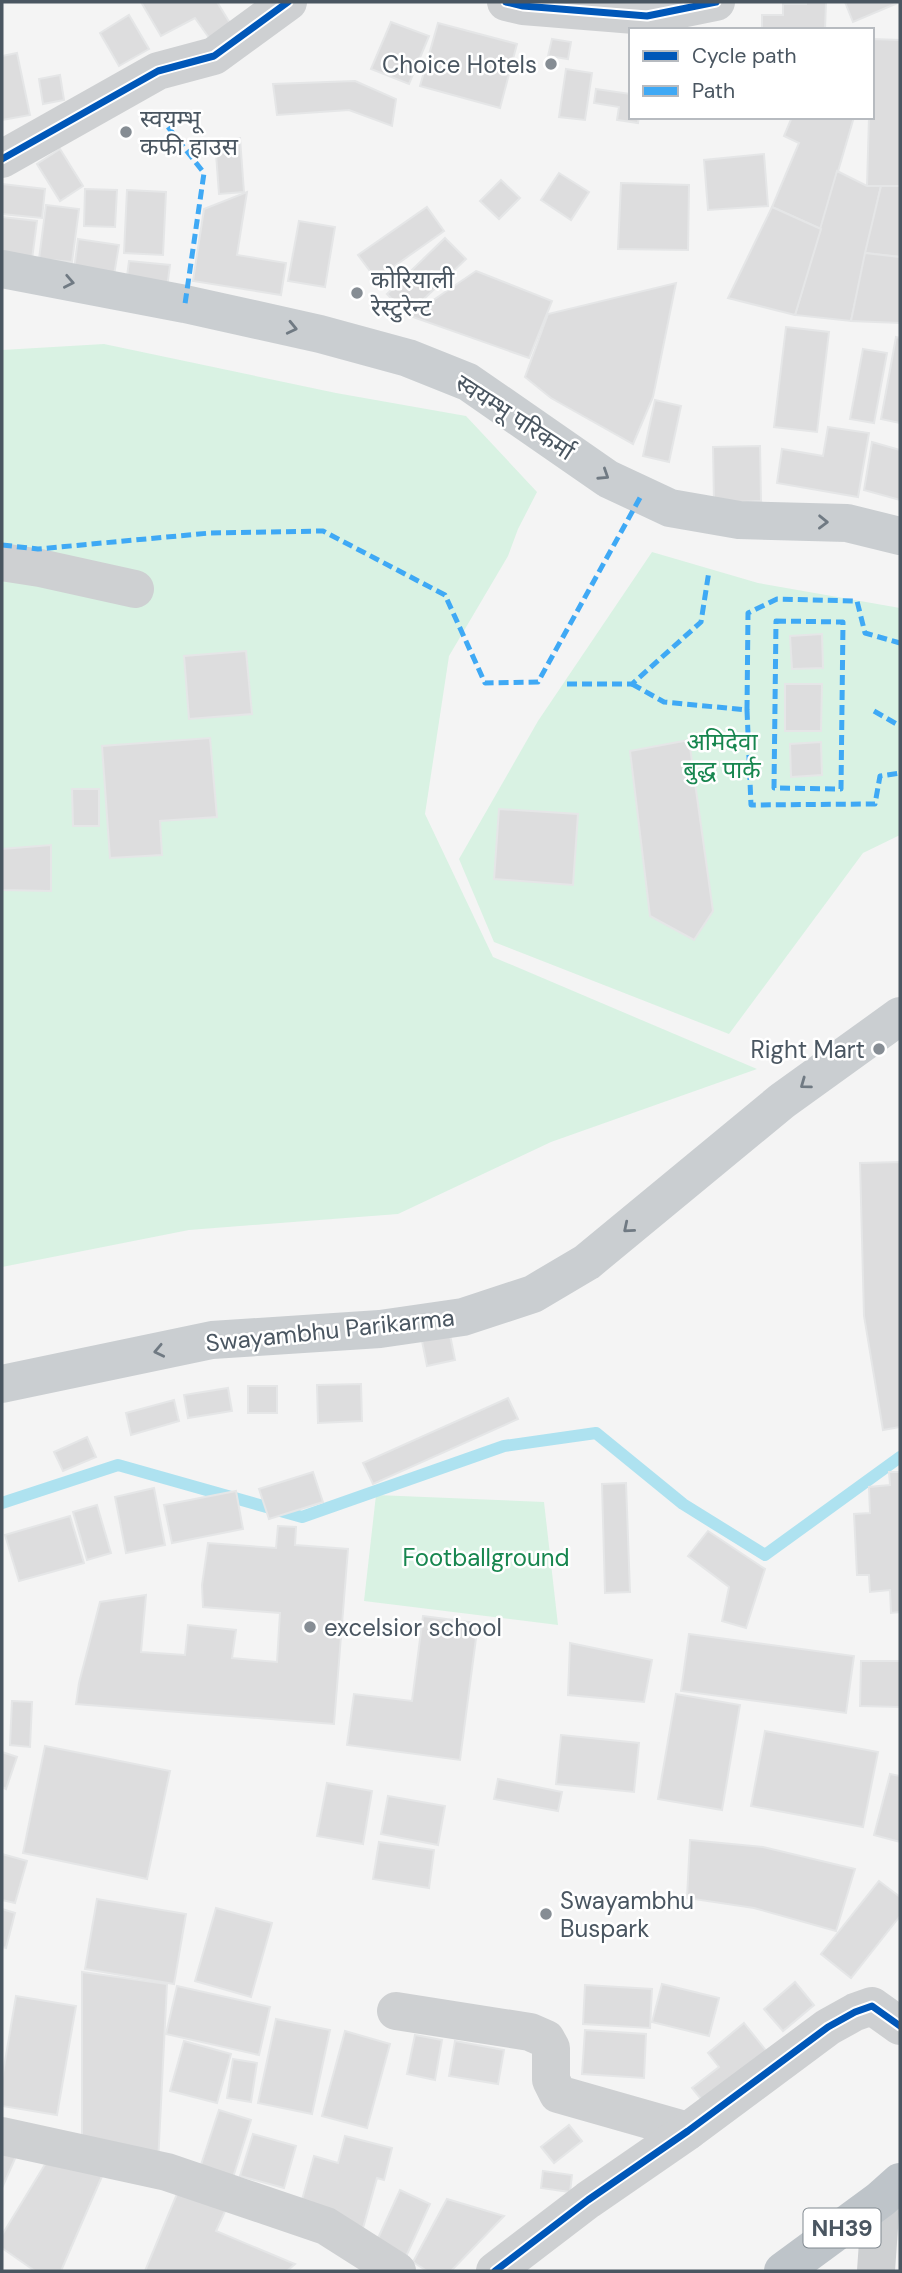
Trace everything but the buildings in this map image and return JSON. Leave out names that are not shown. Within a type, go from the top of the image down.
[{"type":"highway","name":"NH39","points":[[782,2271],[891,2191]]},
{"type":"main road","name":"स्वयम्भू परिकर्मा","points":[[2,269],[185,304],[320,334],[408,358],[468,382],[608,479],[670,508],[739,520],[847,523],[900,536]]},
{"type":"main road","name":"Swayambhu Parikarma","points":[[2,1384],[212,1340],[380,1329],[463,1317],[533,1294],[587,1262],[782,1101],[900,1016]]},
{"type":"street","points":[[506,2],[523,6],[647,16],[716,2]]},
{"type":"street","points":[[2,159],[158,71],[214,56],[264,9]]},
{"type":"street","points":[[2,562],[135,589]]},
{"type":"street","points":[[495,2271],[587,2200],[688,2131],[828,2026],[872,2006],[900,2026]]},
{"type":"street","points":[[397,2011],[530,2032],[546,2039],[551,2048],[551,2080],[558,2094],[688,2131]]},
{"type":"street","points":[[2,2136],[167,2172],[265,2205],[326,2226],[397,2271]]},
{"type":"street","points":[[876,2271],[891,2191]]},
{"type":"green space","points":[[104,344],[336,393],[466,416],[537,492],[508,556],[449,656],[425,814],[493,957],[757,1069],[551,1142],[398,1214],[189,1230],[2,1267],[2,350]]},
{"type":"green space","name":"अमिदेवा बुद्ध पार्क","points":[[652,552],[758,583],[900,608],[900,835],[863,853],[729,1034],[494,942],[459,859],[538,721]]},
{"type":"green space","name":"Footballground","points":[[376,1495],[544,1502],[558,1625],[364,1601]]},
{"type":"waterway","points":[[2,1503],[118,1465],[302,1517],[504,1446],[596,1433],[683,1504],[765,1555],[900,1457]]},
{"type":"marked path","points":[[168,127],[204,173],[185,304]]},
{"type":"marked path","points":[[2,545],[38,549],[210,533],[323,531],[445,595],[485,683],[538,682],[641,496]]},
{"type":"marked path","points":[[567,684],[632,684],[701,622],[709,571]]},
{"type":"marked path","points":[[747,710],[748,613],[777,599],[857,601],[865,633],[900,643]]},
{"type":"marked path","points":[[776,621],[843,622],[841,789],[774,788],[776,621]]},
{"type":"marked path","points":[[632,684],[664,702],[747,710],[751,805],[875,804],[880,776],[900,773]]},
{"type":"marked path","points":[[874,711],[900,726]]},
{"type":"cycle path","points":[[2,159],[158,71],[214,56],[288,2]]},
{"type":"cycle path","points":[[506,2],[523,6],[647,16],[716,2]]},
{"type":"cycle path","points":[[495,2271],[588,2200],[688,2131],[828,2027],[872,2006],[900,2026]]},
{"type":"place","name":"Choice Hotels","points":[[551,64]]},
{"type":"place","name":"स्वयम्भू कफी हाउस","points":[[126,132]]},
{"type":"place","name":"कोरियाली रेस्टुरेन्ट","points":[[357,293]]},
{"type":"place","name":"Right Mart","points":[[879,1049]]},
{"type":"place","name":"excelsior school","points":[[310,1627]]},
{"type":"place","name":"Swayambhu Buspark","points":[[546,1914]]}]
